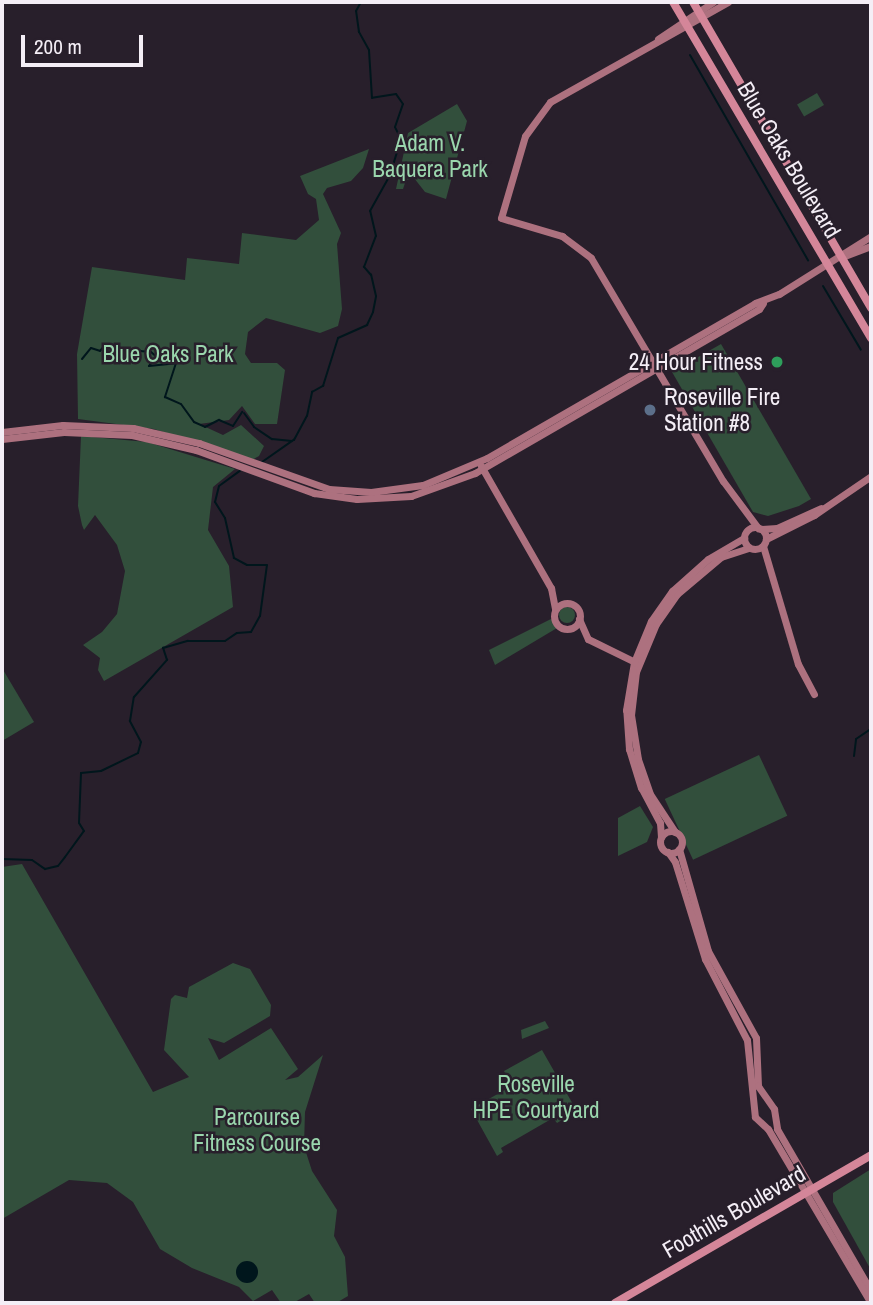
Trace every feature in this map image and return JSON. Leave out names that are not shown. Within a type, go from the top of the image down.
[{"type":"main road","name":"Blue Oaks Boulevard","points":[[673,2],[871,338]]},
{"type":"main road","name":"Blue Oaks Boulevard","points":[[693,2],[871,309]]},
{"type":"main road","name":"Foothills Boulevard","points":[[615,1303],[871,1155]]},
{"type":"street","points":[[700,14],[713,2]]},
{"type":"street","points":[[729,2],[700,14],[563,93],[539,114],[525,136],[501,218],[554,233],[585,251],[656,365],[723,481],[757,527],[764,542],[764,562],[798,664],[814,694]]},
{"type":"street","points":[[842,257],[846,250],[871,236]]},
{"type":"street","points":[[2,439],[64,432],[124,434],[177,444],[314,494],[364,499],[429,492],[842,257],[871,246]]},
{"type":"street","points":[[2,432],[63,425],[133,428],[241,459],[316,486],[371,492],[437,481],[480,465]]},
{"type":"street","points":[[480,465],[551,588],[567,603],[576,606],[588,639],[636,663]]},
{"type":"street","points":[[871,477],[868,484],[751,549],[731,552],[689,582],[661,616],[636,663],[631,715],[638,759],[650,794],[681,839],[679,849],[705,942],[756,1038],[758,1086],[770,1103],[810,1190],[871,1303]]},
{"type":"street","points":[[723,481],[744,536],[751,549],[764,562]]},
{"type":"street","points":[[744,1031],[698,941],[675,862],[661,837],[660,823],[640,789],[629,749],[626,710],[636,663],[651,621],[673,591],[708,559],[757,527],[777,528],[821,508]]},
{"type":"street","points":[[551,588],[557,625],[570,628],[599,652],[636,663]]},
{"type":"street","points":[[555,609],[567,603]]},
{"type":"street","points":[[570,628],[579,619]]},
{"type":"street","points":[[661,837],[674,832]]},
{"type":"street","points":[[668,852],[679,849]]},
{"type":"street","points":[[721,988],[743,1015],[754,1110],[810,1190],[871,1290]]},
{"type":"street","points":[[754,1110],[760,1102],[770,1103]]},
{"type":"street","points":[[761,1122],[774,1116]]},
{"type":"green space","points":[[817,93],[824,105],[804,117],[797,104]]},
{"type":"green space","name":"Adam V. Baquera Park","points":[[457,104],[467,121],[446,199],[425,192],[414,178],[406,180],[403,189],[396,189],[408,133]]},
{"type":"green space","name":"Blue Oaks Park","points":[[369,149],[363,168],[351,181],[327,188],[323,194],[341,233],[337,244],[342,309],[338,326],[320,333],[266,318],[248,332],[245,354],[251,363],[277,363],[285,370],[277,424],[255,424],[242,406],[229,420],[199,424],[223,435],[241,425],[264,446],[259,456],[252,460],[154,429],[78,419],[77,354],[92,267],[185,280],[187,258],[239,264],[242,233],[296,240],[319,220],[316,199],[308,194],[300,176]]},
{"type":"green space","points":[[721,344],[811,499],[799,506],[768,516],[753,512],[672,372]]},
{"type":"green space","points":[[81,436],[147,442],[235,469],[213,487],[208,530],[229,566],[233,607],[104,681],[98,670],[100,658],[83,645],[102,632],[117,614],[125,571],[117,545],[95,515],[84,530],[82,525],[78,506]]},
{"type":"green space","points":[[564,607],[570,607],[575,615],[573,621],[564,623],[559,618],[559,612]]},
{"type":"green space","points":[[551,619],[557,628],[495,665],[489,650]]},
{"type":"green space","points":[[2,668],[34,722],[2,741]]},
{"type":"green space","points":[[759,755],[787,816],[693,860],[665,799]]},
{"type":"green space","points":[[640,806],[653,827],[647,842],[618,856],[618,818]]},
{"type":"green space","name":"Parcourse Fitness Course","points":[[22,864],[153,1092],[189,1077],[164,1050],[171,999],[175,995],[187,998],[189,987],[233,963],[250,969],[271,1005],[270,1016],[224,1043],[208,1038],[219,1060],[271,1028],[298,1069],[285,1080],[298,1077],[323,1055],[305,1112],[304,1146],[312,1171],[337,1210],[334,1236],[345,1257],[348,1296],[336,1303],[315,1303],[309,1294],[293,1303],[281,1303],[272,1290],[253,1301],[239,1287],[192,1268],[160,1249],[133,1202],[107,1183],[69,1180],[2,1219],[2,867]]},
{"type":"green space","points":[[545,1021],[549,1028],[522,1039],[521,1030]]},
{"type":"green space","name":"Roseville HPE Courtyard","points":[[542,1050],[574,1106],[564,1111],[567,1117],[557,1123],[553,1118],[501,1148],[503,1152],[497,1156],[471,1109],[512,1086],[504,1071]]},
{"type":"green space","points":[[871,1169],[871,1270],[833,1202],[833,1193]]},
{"type":"water","points":[[247,1261],[255,1264],[258,1272],[255,1280],[247,1283],[239,1280],[236,1272],[239,1264]]},
{"type":"waterway","points":[[262,462],[294,440],[307,416],[312,392],[323,386],[338,338],[367,325],[373,312],[376,296],[371,275],[364,267],[376,236],[370,211],[390,175],[401,139],[395,127],[403,104],[396,94],[372,98],[369,50],[359,32],[356,11],[361,2]]},
{"type":"waterway","points":[[690,55],[808,260]]},
{"type":"waterway","points":[[823,286],[861,350]]},
{"type":"waterway","points":[[82,359],[91,348],[100,351],[105,345],[109,356],[125,350],[128,358],[137,359],[140,351],[151,352],[157,357],[149,366],[176,363],[165,397],[181,404],[194,422],[205,427],[219,420],[233,426],[242,412]]},
{"type":"waterway","points":[[244,413],[254,427],[272,439],[292,441]]},
{"type":"waterway","points":[[2,859],[32,860],[45,869],[58,866],[65,857],[84,831],[79,823],[81,773],[101,771],[138,753],[141,742],[130,721],[134,697],[167,660],[163,648],[188,641],[225,641],[237,633],[251,632],[260,616],[267,565],[247,565],[234,558],[225,518],[215,502],[219,486],[241,470]]},
{"type":"waterway","points":[[854,756],[856,739],[871,729]]},
{"type":"place","name":"24 Hour Fitness","points":[[777,362]]},
{"type":"place","name":"Roseville Fire Station #8","points":[[650,410]]}]
